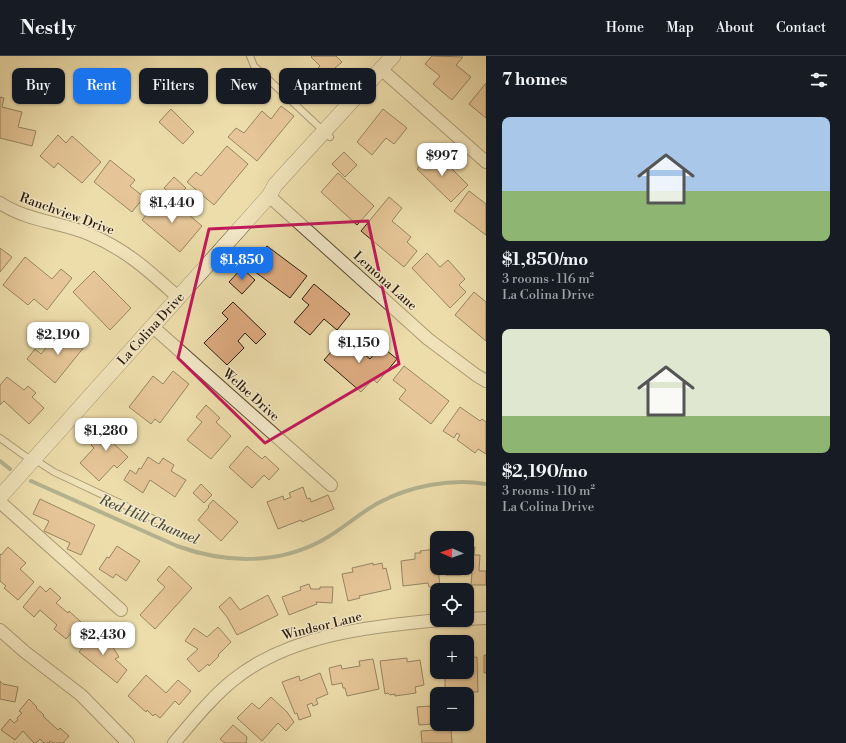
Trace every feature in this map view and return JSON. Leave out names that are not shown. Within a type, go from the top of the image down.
[{"type":"street","name":"La Colina Drive","points":[[384,72],[393,56]]},
{"type":"street","name":"La Colina Drive","points":[[0,497],[269,196],[281,190],[327,134],[384,72],[404,56]]},
{"type":"street","points":[[384,72],[486,162]]},
{"type":"street","name":"Lemona Lane","points":[[269,196],[428,339],[486,381]]},
{"type":"street","name":"Ranchview Drive","points":[[0,203],[32,218],[88,234],[113,245],[136,260],[179,298]]},
{"type":"street","name":"Welbe Drive","points":[[153,327],[331,485]]},
{"type":"street","points":[[0,502],[121,610]]},
{"type":"street","points":[[474,619],[486,618]]},
{"type":"street","name":"Windsor Lane","points":[[174,743],[198,715],[231,681],[253,666],[278,652],[314,640],[355,631],[401,623],[430,621]]},
{"type":"street","points":[[0,630],[25,652],[82,695],[128,743]]},
{"type":"lane","points":[[250,56],[254,66],[327,134]]},
{"type":"lane","points":[[0,438],[54,472],[158,521]]},
{"type":"highlighted area","points":[[368,221],[399,364],[265,443],[178,358],[209,229]]},
{"type":"building","points":[[336,56],[342,62],[335,68],[318,68],[320,66],[311,57]]},
{"type":"building","points":[[432,56],[463,57],[456,65],[471,77],[452,100],[433,84],[440,76],[425,64]]},
{"type":"building","points":[[486,83],[486,118],[469,104]]},
{"type":"building","points":[[0,97],[4,98],[2,107],[22,112],[18,127],[36,131],[32,146],[0,138]]},
{"type":"building","points":[[281,106],[294,116],[257,161],[228,137],[236,128],[244,133],[262,111],[271,119]]},
{"type":"building","points":[[171,109],[194,132],[183,144],[159,122]]},
{"type":"building","points":[[383,109],[407,128],[394,144],[386,138],[372,155],[357,142]]},
{"type":"building","points":[[58,135],[66,143],[72,136],[101,162],[82,183],[58,163],[54,168],[40,156]]},
{"type":"building","points":[[227,146],[248,164],[214,205],[187,182],[196,172],[201,176]]},
{"type":"building","points":[[434,151],[468,185],[451,202],[417,169]]},
{"type":"building","points":[[344,152],[357,165],[345,177],[332,164]]},
{"type":"building","points":[[110,160],[135,180],[130,186],[144,197],[132,212],[94,182]]},
{"type":"building","points":[[338,173],[374,206],[357,225],[321,192]]},
{"type":"building","points":[[174,177],[186,188],[176,199],[164,188]]},
{"type":"building","points":[[469,191],[486,204],[486,235],[454,211]]},
{"type":"building","points":[[389,197],[402,208],[392,221],[411,237],[407,242],[417,251],[404,267],[361,231]]},
{"type":"building","points":[[159,200],[166,206],[171,200],[202,226],[180,252],[142,220]]},
{"type":"building","points":[[267,246],[307,276],[290,298],[250,268]]},
{"type":"building","points":[[0,248],[12,257],[0,272]]},
{"type":"building","points":[[427,253],[440,267],[448,260],[465,279],[459,285],[466,292],[450,308],[412,268]]},
{"type":"building","points":[[25,257],[52,279],[61,269],[72,278],[47,310],[34,299],[28,305],[3,285]]},
{"type":"building","points":[[242,268],[255,280],[242,294],[229,282]]},
{"type":"building","points":[[94,271],[131,308],[110,330],[73,292]]},
{"type":"building","points":[[314,284],[350,314],[337,330],[324,319],[310,335],[294,322],[309,305],[302,299]]},
{"type":"building","points":[[474,292],[486,302],[486,341],[455,315]]},
{"type":"building","points":[[233,302],[266,334],[256,344],[245,333],[238,341],[244,348],[227,365],[204,343],[228,319],[222,313]]},
{"type":"building","points":[[76,330],[89,341],[55,383],[27,359],[35,349],[41,354],[55,337],[64,344]]},
{"type":"building","points":[[344,337],[370,359],[381,346],[397,359],[377,383],[373,379],[361,392],[324,360]]},
{"type":"building","points":[[404,366],[449,401],[431,424],[399,399],[406,390],[393,380]]},
{"type":"building","points":[[173,371],[189,384],[160,423],[155,419],[151,424],[129,407],[153,376],[163,384]]},
{"type":"building","points":[[7,377],[24,390],[28,386],[36,393],[32,397],[44,408],[29,424],[4,401],[0,405],[0,385]]},
{"type":"building","points":[[206,405],[220,418],[216,422],[231,436],[211,459],[187,440],[202,422],[196,417]]},
{"type":"building","points":[[460,407],[480,421],[482,419],[486,422],[486,454],[478,449],[475,453],[457,440],[460,435],[457,433],[454,438],[443,431]]},
{"type":"building","points":[[116,419],[128,431],[120,439],[118,438],[113,443],[128,457],[117,468],[114,465],[99,481],[80,463],[94,448],[91,445]]},
{"type":"building","points":[[247,446],[262,459],[265,456],[279,469],[269,480],[264,475],[252,488],[229,467]]},
{"type":"building","points":[[148,457],[159,464],[163,458],[174,465],[171,471],[186,480],[175,497],[150,480],[143,493],[124,480],[130,470],[136,474],[139,468],[141,469]]},
{"type":"building","points":[[201,484],[212,495],[204,503],[193,493]]},
{"type":"building","points":[[303,487],[307,499],[310,498],[311,502],[328,495],[334,509],[302,522],[301,520],[278,529],[267,502],[283,496],[284,500],[291,497],[289,493]]},
{"type":"building","points":[[40,499],[95,525],[81,555],[67,549],[70,543],[44,531],[49,521],[33,514]]},
{"type":"building","points":[[213,500],[238,522],[221,541],[198,520]]},
{"type":"building","points":[[117,546],[140,561],[126,581],[116,574],[113,578],[99,569]]},
{"type":"building","points":[[8,547],[26,563],[20,569],[34,582],[18,600],[4,588],[6,586],[0,581],[0,554],[1,555]]},
{"type":"building","points":[[430,550],[430,575],[439,575],[440,583],[430,583],[429,587],[428,583],[403,586],[401,561],[415,559],[415,553],[421,553],[420,551]]},
{"type":"building","points":[[474,555],[480,555],[479,571],[486,571],[486,585],[474,585],[474,583],[471,583],[472,575],[474,575]]},
{"type":"building","points":[[373,563],[373,565],[382,563],[383,569],[386,568],[391,589],[359,596],[360,598],[348,601],[342,574],[353,572],[352,568]]},
{"type":"building","points":[[169,566],[192,588],[155,629],[140,615],[165,587],[157,580]]},
{"type":"building","points":[[309,584],[311,589],[333,587],[332,603],[316,602],[317,604],[289,615],[282,597],[301,590],[300,587]]},
{"type":"building","points":[[40,586],[46,592],[50,588],[61,598],[56,603],[68,613],[69,611],[81,622],[66,639],[54,629],[57,625],[40,610],[34,617],[23,607]]},
{"type":"building","points":[[268,595],[278,615],[237,635],[227,617],[219,607],[230,597],[240,610]]},
{"type":"building","points":[[218,627],[231,642],[209,666],[208,664],[199,672],[187,659],[198,649],[185,641],[194,628],[207,637]]},
{"type":"building","points":[[92,629],[99,633],[114,649],[119,657],[115,659],[127,670],[117,683],[79,652],[87,642]]},
{"type":"building","points":[[484,655],[486,655],[486,673],[484,673]]},
{"type":"building","points":[[474,657],[477,657],[478,692],[474,692],[474,687],[445,687],[445,679],[474,679]]},
{"type":"building","points":[[407,658],[407,662],[420,660],[424,685],[415,687],[416,693],[395,696],[395,694],[385,694],[380,661]]},
{"type":"building","points":[[373,659],[379,689],[347,696],[342,683],[332,685],[329,668],[341,665],[342,669],[360,666],[359,661]]},
{"type":"building","points":[[320,673],[328,694],[316,699],[318,704],[313,706],[312,703],[307,705],[311,716],[299,720],[297,713],[295,714],[282,682],[299,676],[300,681]]},
{"type":"building","points":[[146,675],[166,693],[178,680],[191,691],[179,705],[175,701],[160,718],[155,714],[153,716],[147,710],[146,712],[128,696]]},
{"type":"building","points":[[0,681],[3,684],[18,687],[15,702],[0,699]]},
{"type":"building","points":[[271,697],[287,712],[294,722],[286,731],[278,723],[262,741],[237,718],[252,703],[259,709]]},
{"type":"building","points":[[29,699],[44,715],[43,716],[58,730],[60,728],[69,736],[63,743],[53,743],[50,741],[49,743],[44,743],[40,739],[34,743],[23,731],[15,740],[1,730],[10,719],[14,723],[18,720],[17,718],[22,713],[19,711]]},
{"type":"building","points":[[430,706],[430,724],[419,725],[417,707]]},
{"type":"building","points":[[233,725],[247,737],[246,743],[225,743],[220,739]]},
{"type":"building","points":[[421,731],[451,731],[452,743],[422,743]]},
{"type":"waterway","name":"Red Hill Channel","points":[[0,461],[10,469]]},
{"type":"waterway","name":"Red Hill Channel","points":[[31,481],[177,546],[213,556],[250,559],[268,558],[304,549],[329,537],[365,511],[392,496],[418,488],[445,483],[473,482],[486,484]]}]
